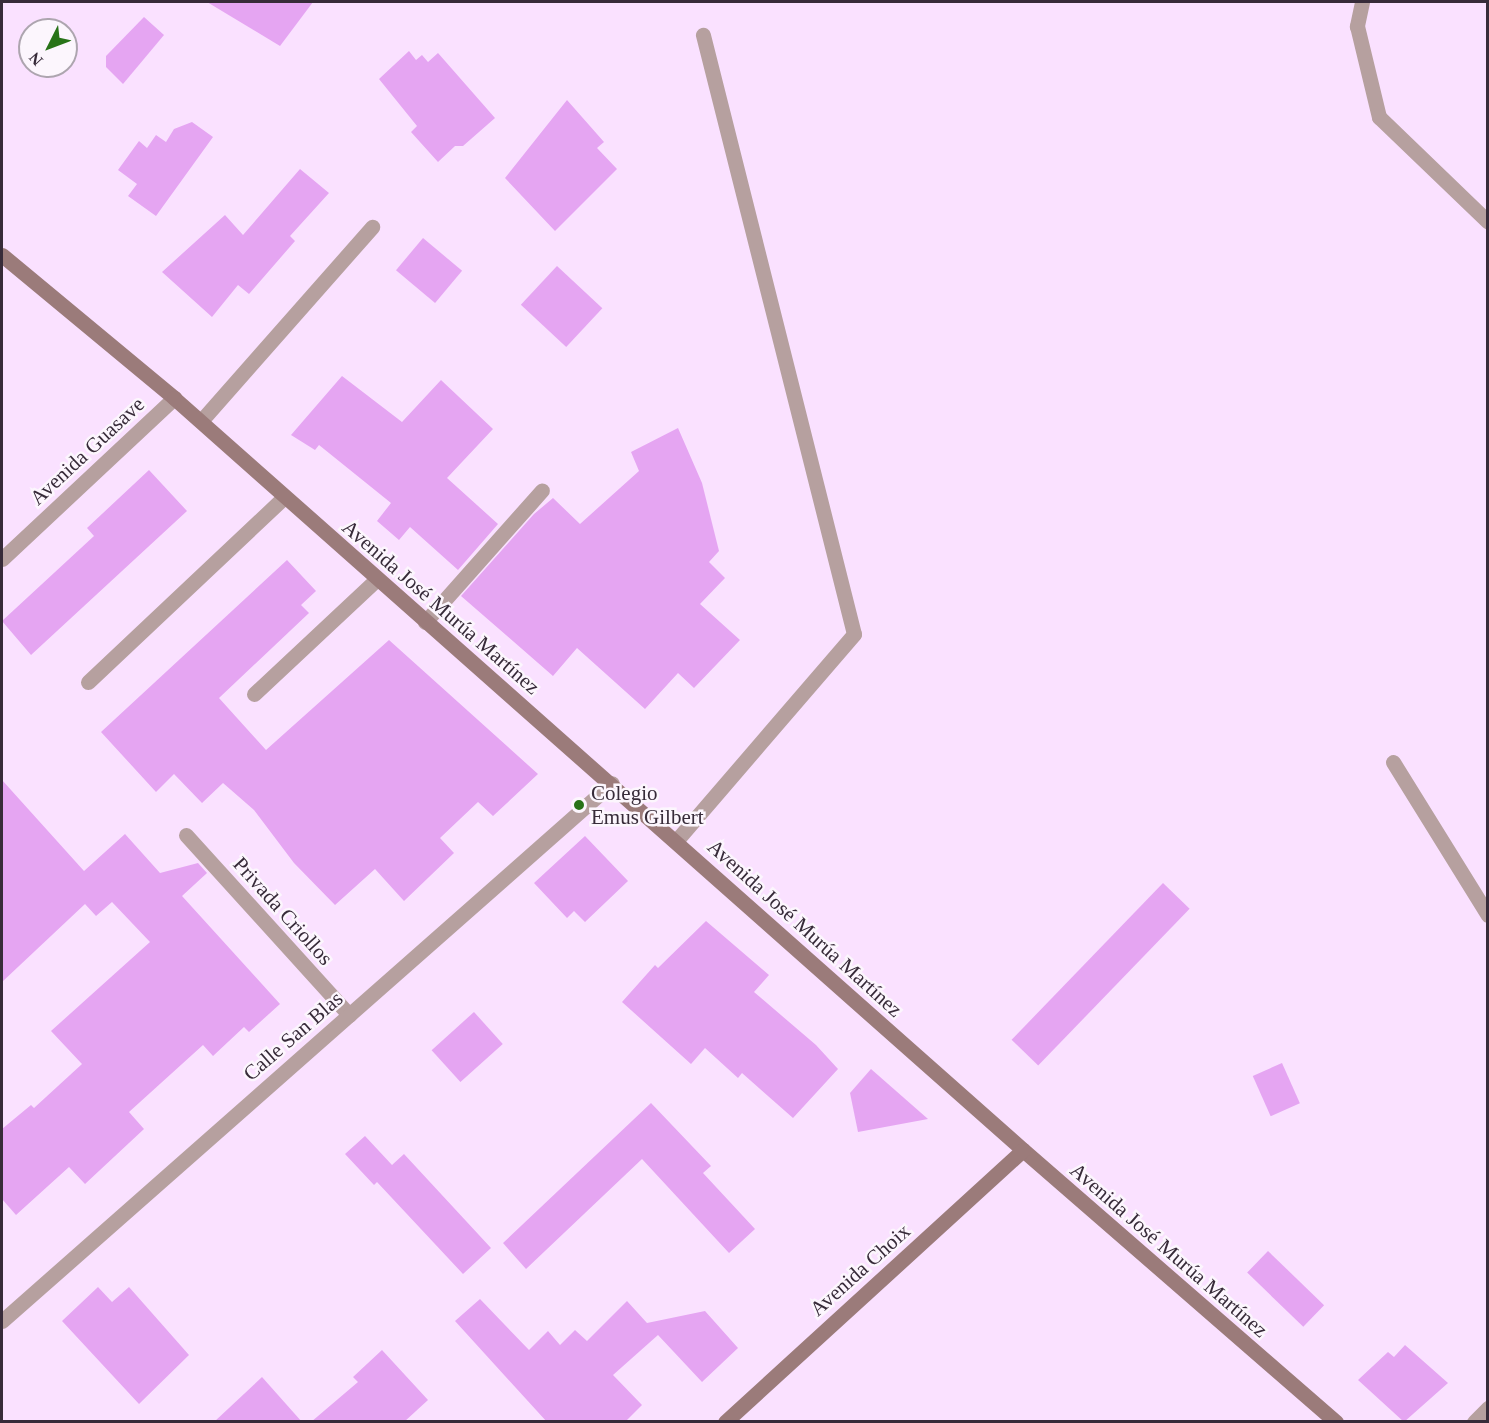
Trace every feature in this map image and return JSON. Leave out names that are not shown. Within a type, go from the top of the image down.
[{"type":"main road","name":"Avenida José Murúa Martínez","points":[[2,255],[201,421],[425,622],[612,783],[1023,1150],[1336,1422]]},
{"type":"main road","name":"Avenida Choix","points":[[725,1422],[1023,1150]]},
{"type":"street","points":[[1362,2],[1357,26],[1379,117],[1488,222]]},
{"type":"street","points":[[676,841],[854,634],[703,34]]},
{"type":"street","points":[[201,421],[372,226]]},
{"type":"street","name":"Avenida Guasave","points":[[2,559],[174,398]]},
{"type":"street","points":[[425,622],[542,490]]},
{"type":"street","points":[[88,682],[284,497]]},
{"type":"street","points":[[254,694],[377,579]]},
{"type":"street","points":[[1393,762],[1488,915]]},
{"type":"street","name":"Calle San Blas","points":[[2,1321],[612,783]]},
{"type":"street","name":"Privada Criollos","points":[[186,835],[349,1015]]},
{"type":"street","points":[[1474,1422],[1488,1408]]},
{"type":"building","points":[[207,2],[313,2],[280,46]]},
{"type":"building","points":[[144,17],[164,35],[123,84],[106,67],[106,56]]},
{"type":"building","points":[[409,51],[416,60],[422,55],[428,62],[438,53],[495,118],[463,146],[455,146],[438,162],[411,132],[417,126],[379,79]]},
{"type":"building","points":[[567,100],[604,142],[597,148],[617,169],[555,231],[505,178]]},
{"type":"building","points":[[192,122],[213,137],[156,216],[128,196],[137,184],[118,170],[139,141],[147,148],[156,135],[166,142],[174,129]]},
{"type":"building","points":[[300,169],[329,193],[290,236],[295,241],[249,294],[238,285],[212,317],[162,272],[225,215],[243,235]]},
{"type":"building","points":[[423,238],[462,271],[435,303],[396,270]]},
{"type":"building","points":[[557,266],[602,308],[566,347],[521,305]]},
{"type":"building","points":[[342,376],[402,422],[441,380],[493,429],[447,478],[498,524],[458,570],[410,527],[399,540],[377,521],[391,503],[319,445],[315,450],[291,435]]},
{"type":"building","points":[[678,428],[702,483],[719,551],[709,562],[725,578],[700,604],[740,640],[694,688],[678,673],[645,709],[577,648],[553,676],[461,596],[534,514],[553,498],[580,524],[639,471],[631,452]]},
{"type":"building","points":[[149,470],[187,511],[31,655],[2,621],[94,536],[87,528]]},
{"type":"building","points":[[287,560],[316,591],[301,605],[309,613],[219,698],[266,750],[389,640],[538,774],[493,816],[478,802],[440,838],[454,853],[404,901],[375,869],[335,905],[294,863],[254,810],[223,783],[202,803],[174,774],[156,792],[101,732]]},
{"type":"building","points":[[2,780],[84,871],[125,834],[160,873],[198,863],[207,873],[182,896],[280,1004],[249,1032],[244,1027],[213,1056],[203,1045],[129,1112],[144,1129],[85,1184],[69,1167],[16,1215],[2,1199],[2,1129],[31,1105],[34,1108],[82,1064],[51,1031],[150,942],[112,902],[96,916],[85,904],[2,982]]},
{"type":"building","points":[[585,836],[628,881],[585,922],[574,911],[567,918],[534,883]]},
{"type":"building","points":[[1163,883],[1190,909],[1038,1066],[1012,1040]]},
{"type":"building","points":[[706,921],[769,975],[754,992],[816,1045],[838,1069],[793,1118],[742,1073],[738,1078],[705,1048],[691,1064],[622,1002],[655,965],[658,968]]},
{"type":"building","points":[[474,1012],[503,1044],[460,1082],[432,1050]]},
{"type":"building","points":[[1282,1063],[1300,1103],[1271,1116],[1253,1076]]},
{"type":"building","points":[[871,1069],[928,1119],[858,1132],[850,1093]]},
{"type":"building","points":[[651,1103],[711,1166],[703,1173],[755,1229],[729,1253],[642,1159],[526,1269],[503,1243]]},
{"type":"building","points":[[365,1136],[392,1165],[404,1154],[491,1248],[463,1274],[377,1182],[374,1185],[345,1154]]},
{"type":"building","points":[[1268,1251],[1324,1305],[1303,1327],[1247,1273]]},
{"type":"building","points":[[98,1287],[112,1302],[129,1287],[189,1355],[139,1404],[62,1321]]},
{"type":"building","points":[[480,1299],[529,1350],[548,1331],[560,1345],[575,1330],[587,1341],[627,1301],[647,1323],[705,1311],[738,1348],[702,1382],[658,1335],[613,1375],[642,1405],[625,1422],[547,1422],[455,1321]]},
{"type":"building","points":[[1405,1345],[1448,1383],[1404,1422],[1358,1380],[1388,1352],[1394,1357]]},
{"type":"building","points":[[382,1350],[428,1400],[404,1422],[311,1422],[358,1382],[353,1377]]},
{"type":"building","points":[[262,1377],[302,1422],[214,1422]]},
{"type":"place","name":"Colegio Emus Gilbert","points":[[579,805]]}]
